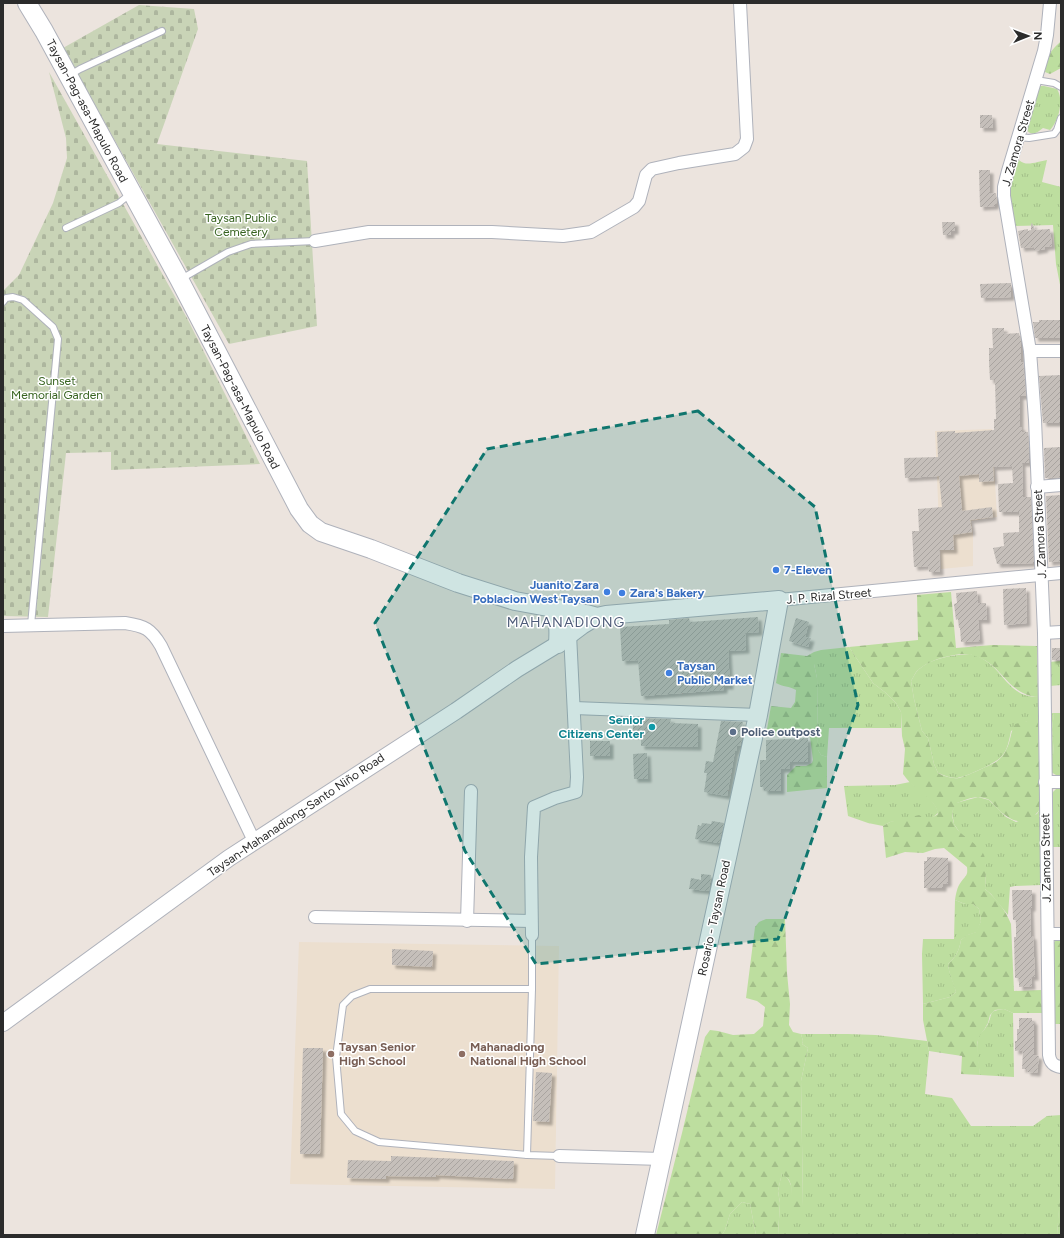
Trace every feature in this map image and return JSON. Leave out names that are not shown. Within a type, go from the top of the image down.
[{"type":"main road","name":"Taysan-Pag-asa-Mapulo Road","points":[[27,3],[44,31],[132,194],[180,279],[299,510],[310,524],[321,532],[371,549],[458,583],[515,601],[586,614],[597,618]]},
{"type":"main road","name":"J. P. Rizal Street","points":[[597,618],[606,615],[779,600]]},
{"type":"main road","name":"Rosario - Taysan Road","points":[[645,1235],[758,715],[779,600]]},
{"type":"main road","points":[[552,608],[557,617],[559,631],[564,639]]},
{"type":"street","points":[[315,241],[368,232],[492,232],[563,236],[591,232],[634,208],[639,201],[646,174],[652,169],[734,154],[744,147],[746,139],[740,3]]},
{"type":"street","name":"J. Zamora Street","points":[[1050,3],[1046,44],[1006,181],[1004,196],[1030,352],[1035,420],[1044,633],[1049,1055],[1052,1064],[1061,1067]]},
{"type":"street","points":[[1030,352],[1061,351]]},
{"type":"street","points":[[1038,487],[1061,485]]},
{"type":"street","name":"J. P. Rizal Street","points":[[779,600],[1061,572]]},
{"type":"street","name":"Taysan-Mahanadiong-Santo Niño Road","points":[[3,1023],[254,841],[597,618]]},
{"type":"street","points":[[3,626],[125,623],[138,625],[148,629],[155,636],[161,646],[254,841]]},
{"type":"street","points":[[1044,633],[1061,632]]},
{"type":"street","points":[[532,935],[531,857],[534,807],[555,798],[576,792],[578,776],[574,708],[564,639]]},
{"type":"street","points":[[574,708],[758,715]]},
{"type":"street","points":[[1045,782],[1061,782]]},
{"type":"street","points":[[467,921],[471,792]]},
{"type":"street","points":[[315,917],[531,921]]},
{"type":"street","points":[[1048,934],[1061,934]]},
{"type":"street","points":[[559,1156],[662,1159]]},
{"type":"lane","points":[[68,76],[162,31]]},
{"type":"lane","points":[[1036,80],[1054,83],[1061,87]]},
{"type":"lane","points":[[1019,137],[1032,138],[1054,134],[1061,118]]},
{"type":"lane","points":[[66,228],[119,203],[132,194]]},
{"type":"lane","points":[[180,279],[228,252],[251,244],[315,241]]},
{"type":"lane","points":[[3,302],[6,298],[13,297],[23,300],[53,327],[58,339],[31,626]]},
{"type":"lane","points":[[527,1155],[532,989],[532,935]]},
{"type":"lane","points":[[532,989],[370,989],[352,996],[343,1005],[336,1057],[341,1114],[355,1131],[379,1142],[527,1155],[559,1156]]},
{"type":"highlighted area","points":[[698,411],[815,507],[858,705],[778,939],[536,964],[465,851],[375,623],[487,449]]},
{"type":"shaded area","points":[[992,429],[997,517],[971,521],[973,533],[973,566],[941,569],[935,431]]},
{"type":"shaded area","points":[[299,942],[559,946],[555,1189],[290,1184]]},
{"type":"green space","name":"Taysan Public Cemetery","points":[[139,5],[194,9],[198,29],[157,144],[307,161],[317,326],[229,344],[63,48]]},
{"type":"green space","points":[[1061,41],[1061,68],[1050,74],[1045,72],[1049,55]]},
{"type":"green space","name":"Sunset Memorial Garden","points":[[49,72],[187,318],[260,464],[111,470],[111,452],[66,453],[48,617],[3,616],[3,291],[19,275],[53,203],[67,158],[66,138]]},
{"type":"green space","points":[[1040,86],[1057,89],[1060,99],[1060,110],[1056,121],[1050,130],[1043,128],[1032,134],[1026,129],[1038,87]]},
{"type":"green space","points":[[1015,158],[1023,163],[1047,160],[1042,182],[1061,187],[1061,290],[1056,264],[1053,225],[1013,226],[1008,192]]},
{"type":"green space","points":[[951,592],[956,648],[993,645],[1037,646],[1038,697],[1027,695],[1011,685],[992,665],[984,660],[968,654],[949,656],[930,662],[917,671],[911,681],[922,731],[928,738],[934,764],[938,773],[948,777],[963,777],[996,762],[1005,752],[1015,724],[1027,721],[1038,721],[1040,809],[1035,815],[1030,819],[1018,821],[1001,812],[990,800],[978,797],[970,798],[957,803],[952,812],[954,824],[957,829],[982,851],[986,868],[985,889],[1000,905],[1011,924],[1014,991],[1041,990],[1042,1013],[1013,1013],[1004,1009],[995,1010],[990,1015],[988,1023],[980,1035],[977,1043],[980,1075],[961,1074],[962,1056],[929,1051],[923,1020],[923,1004],[950,997],[956,992],[948,964],[957,954],[961,940],[967,935],[976,932],[981,921],[979,909],[973,904],[965,904],[955,900],[959,886],[967,874],[967,867],[944,848],[923,853],[905,852],[886,858],[883,826],[890,822],[919,815],[928,818],[938,814],[933,803],[903,774],[905,749],[902,736],[901,712],[896,703],[873,683],[849,647],[918,640],[917,595]]},
{"type":"green space","points":[[849,647],[873,683],[896,703],[901,712],[901,728],[829,728],[827,757],[821,755],[818,750],[817,678],[814,664],[814,652]]},
{"type":"green space","points":[[814,652],[814,664],[817,678],[818,750],[821,755],[827,757],[827,788],[787,792],[787,775],[796,766],[806,766],[812,763],[813,760],[810,737],[766,735],[771,706],[791,708],[795,702],[796,690],[776,683],[781,653],[807,656]]},
{"type":"green space","points":[[970,654],[987,661],[1015,690],[1022,694],[1038,697],[1038,721],[1027,721],[1011,731],[1007,748],[998,760],[972,773],[953,778],[938,773],[934,764],[928,738],[922,731],[911,681],[918,670],[935,660],[949,656]]},
{"type":"green space","points":[[1061,661],[1061,685],[1050,686],[1049,662]]},
{"type":"green space","points":[[1050,713],[1054,713],[1052,729],[1054,755],[1061,755],[1061,775],[1056,775],[1051,772]]},
{"type":"green space","points":[[1054,713],[1061,713],[1061,755],[1054,755],[1052,729]]},
{"type":"green space","points":[[910,782],[927,796],[937,808],[938,813],[932,818],[890,822],[883,826],[868,823],[848,816],[844,786],[895,785]]},
{"type":"green space","points":[[1057,788],[1061,788],[1061,847],[1053,847],[1052,794]]},
{"type":"green space","points":[[978,797],[989,800],[1006,817],[1016,822],[1037,814],[1040,809],[1041,885],[1010,887],[1008,915],[985,889],[986,865],[973,844],[960,833],[954,824],[952,812],[956,803]]},
{"type":"green space","points":[[955,900],[965,904],[973,904],[979,909],[981,921],[977,932],[968,935],[961,940],[957,954],[948,964],[956,992],[950,997],[923,1004],[923,939],[954,939]]},
{"type":"green space","points":[[766,919],[785,919],[790,1004],[789,1025],[793,1032],[801,1034],[803,1041],[802,1044],[808,1048],[801,1081],[803,1207],[801,1211],[794,1213],[791,1185],[789,1180],[782,1173],[778,1191],[780,1203],[778,1235],[756,1235],[750,1204],[742,1202],[730,1214],[722,1235],[656,1235],[705,1037],[710,1030],[733,1035],[754,1034],[763,1026],[765,1007],[757,1001],[746,998],[755,927],[759,922]]},
{"type":"green space","points":[[1061,939],[1061,1024],[1054,1024],[1053,944],[1056,940]]},
{"type":"green space","points":[[1004,1009],[1013,1013],[1014,1077],[980,1075],[977,1054],[978,1038],[987,1025],[992,1013],[996,1010]]},
{"type":"green space","points":[[801,1034],[876,1035],[927,1041],[929,1051],[925,1094],[952,1098],[971,1126],[1033,1126],[1047,1116],[1061,1115],[1061,1185],[1057,1235],[778,1235],[780,1203],[778,1191],[782,1172],[791,1186],[792,1202],[803,1206],[801,1081],[808,1048],[802,1044],[803,1041]]},
{"type":"green space","points":[[1061,1185],[1061,1235],[1057,1235],[1060,1188]]},
{"type":"green space","points":[[742,1202],[750,1204],[756,1235],[722,1235],[730,1214]]},
{"type":"building","points":[[980,115],[992,115],[993,128],[980,128]]},
{"type":"building","points":[[979,170],[990,170],[990,194],[996,193],[997,203],[995,206],[980,207]]},
{"type":"building","points":[[942,222],[955,222],[955,231],[951,231],[951,235],[943,235]]},
{"type":"building","points":[[1032,223],[1035,230],[1050,229],[1052,246],[1034,251],[1034,247],[1021,248],[1018,231],[1028,229],[1028,231],[1031,230]]},
{"type":"building","points":[[1011,283],[1011,297],[981,298],[980,284]]},
{"type":"building","points":[[1039,320],[1061,320],[1061,338],[1035,338],[1033,322],[1039,322]]},
{"type":"building","points":[[992,328],[1004,328],[1004,334],[1019,333],[1021,342],[1021,362],[1023,362],[1026,396],[1020,396],[1020,427],[1022,427],[1022,432],[1028,432],[1029,463],[1022,463],[1023,497],[1031,497],[1034,563],[997,564],[993,548],[1004,546],[1003,533],[1019,532],[1019,512],[999,512],[998,484],[1013,483],[1012,466],[993,467],[994,481],[979,482],[979,474],[959,476],[962,511],[992,507],[993,517],[970,520],[972,532],[953,535],[954,550],[939,550],[940,572],[929,572],[928,566],[914,567],[912,531],[919,531],[918,509],[942,507],[939,476],[905,478],[904,458],[938,457],[937,432],[955,431],[955,433],[994,430],[994,419],[996,419],[995,380],[990,380],[989,363],[989,348],[993,348]]},
{"type":"building","points":[[1061,375],[1061,423],[1043,423],[1039,376]]},
{"type":"building","points":[[1060,447],[1061,477],[1045,478],[1044,448]]},
{"type":"building","points":[[1061,495],[1061,546],[1059,546],[1061,561],[1049,562],[1046,496]]},
{"type":"building","points":[[1026,588],[1027,623],[1004,625],[1003,589]]},
{"type":"building","points":[[977,591],[978,603],[986,603],[987,620],[978,620],[980,641],[961,642],[960,628],[958,619],[956,620],[954,604],[957,603],[956,593]]},
{"type":"building","points":[[758,617],[759,632],[745,633],[746,650],[728,651],[730,686],[724,686],[724,690],[641,696],[638,660],[622,661],[620,627],[669,624],[669,620],[689,618],[690,622]]},
{"type":"building","points":[[796,618],[809,622],[805,637],[811,638],[808,647],[789,641]]},
{"type":"building","points":[[1052,648],[1061,648],[1061,660],[1052,660]]},
{"type":"building","points":[[633,718],[671,719],[670,723],[698,724],[698,747],[641,746],[641,735],[633,735]]},
{"type":"building","points":[[721,721],[743,722],[742,727],[745,727],[740,746],[737,746],[735,751],[727,796],[704,792],[707,773],[704,773],[706,761],[713,762]]},
{"type":"building","points":[[808,738],[808,762],[790,762],[790,769],[781,769],[781,791],[764,791],[764,787],[760,787],[760,760],[766,760],[766,740]]},
{"type":"building","points":[[590,741],[610,741],[610,756],[590,756]]},
{"type":"building","points":[[647,753],[648,779],[634,779],[633,754]]},
{"type":"building","points":[[712,821],[724,823],[719,843],[695,839],[698,825],[701,826],[702,823],[711,824]]},
{"type":"building","points":[[927,857],[948,858],[948,883],[943,884],[943,888],[924,888],[924,861],[927,861]]},
{"type":"building","points":[[701,874],[711,875],[709,891],[689,889],[691,878],[701,880]]},
{"type":"building","points":[[1012,890],[1032,890],[1032,908],[1030,908],[1035,977],[1031,977],[1032,986],[1019,987],[1019,978],[1015,978],[1014,937],[1016,937],[1016,920],[1013,920]]},
{"type":"building","points":[[392,949],[433,951],[432,967],[392,965]]},
{"type":"building","points":[[1019,1018],[1032,1018],[1032,1021],[1034,1021],[1034,1055],[1039,1056],[1037,1073],[1027,1072],[1027,1069],[1022,1069],[1023,1050],[1015,1051],[1017,1029],[1019,1029]]},
{"type":"building","points":[[303,1048],[323,1048],[320,1154],[300,1154]]},
{"type":"building","points":[[536,1072],[552,1073],[549,1122],[533,1121]]},
{"type":"building","points":[[391,1156],[514,1161],[513,1179],[436,1175],[436,1177],[386,1176],[386,1179],[347,1178],[348,1160],[391,1161]]},
{"type":"place","name":"7-Eleven","points":[[776,570]]},
{"type":"place","name":"Juanito Zara Poblacion West Taysan","points":[[607,592]]},
{"type":"place","name":"Zara's Bakery","points":[[622,593]]},
{"type":"place","name":"Taysan Public Market","points":[[669,673]]},
{"type":"place","name":"Senior Citizens Center","points":[[652,727]]},
{"type":"place","name":"Police outpost","points":[[733,732]]},
{"type":"place","name":"Taysan Senior High School","points":[[331,1054]]},
{"type":"place","name":"Mahanadiong National High School","points":[[462,1054]]},
{"type":"district","name":"MAHANADIONG","points":[[566,622]]}]
